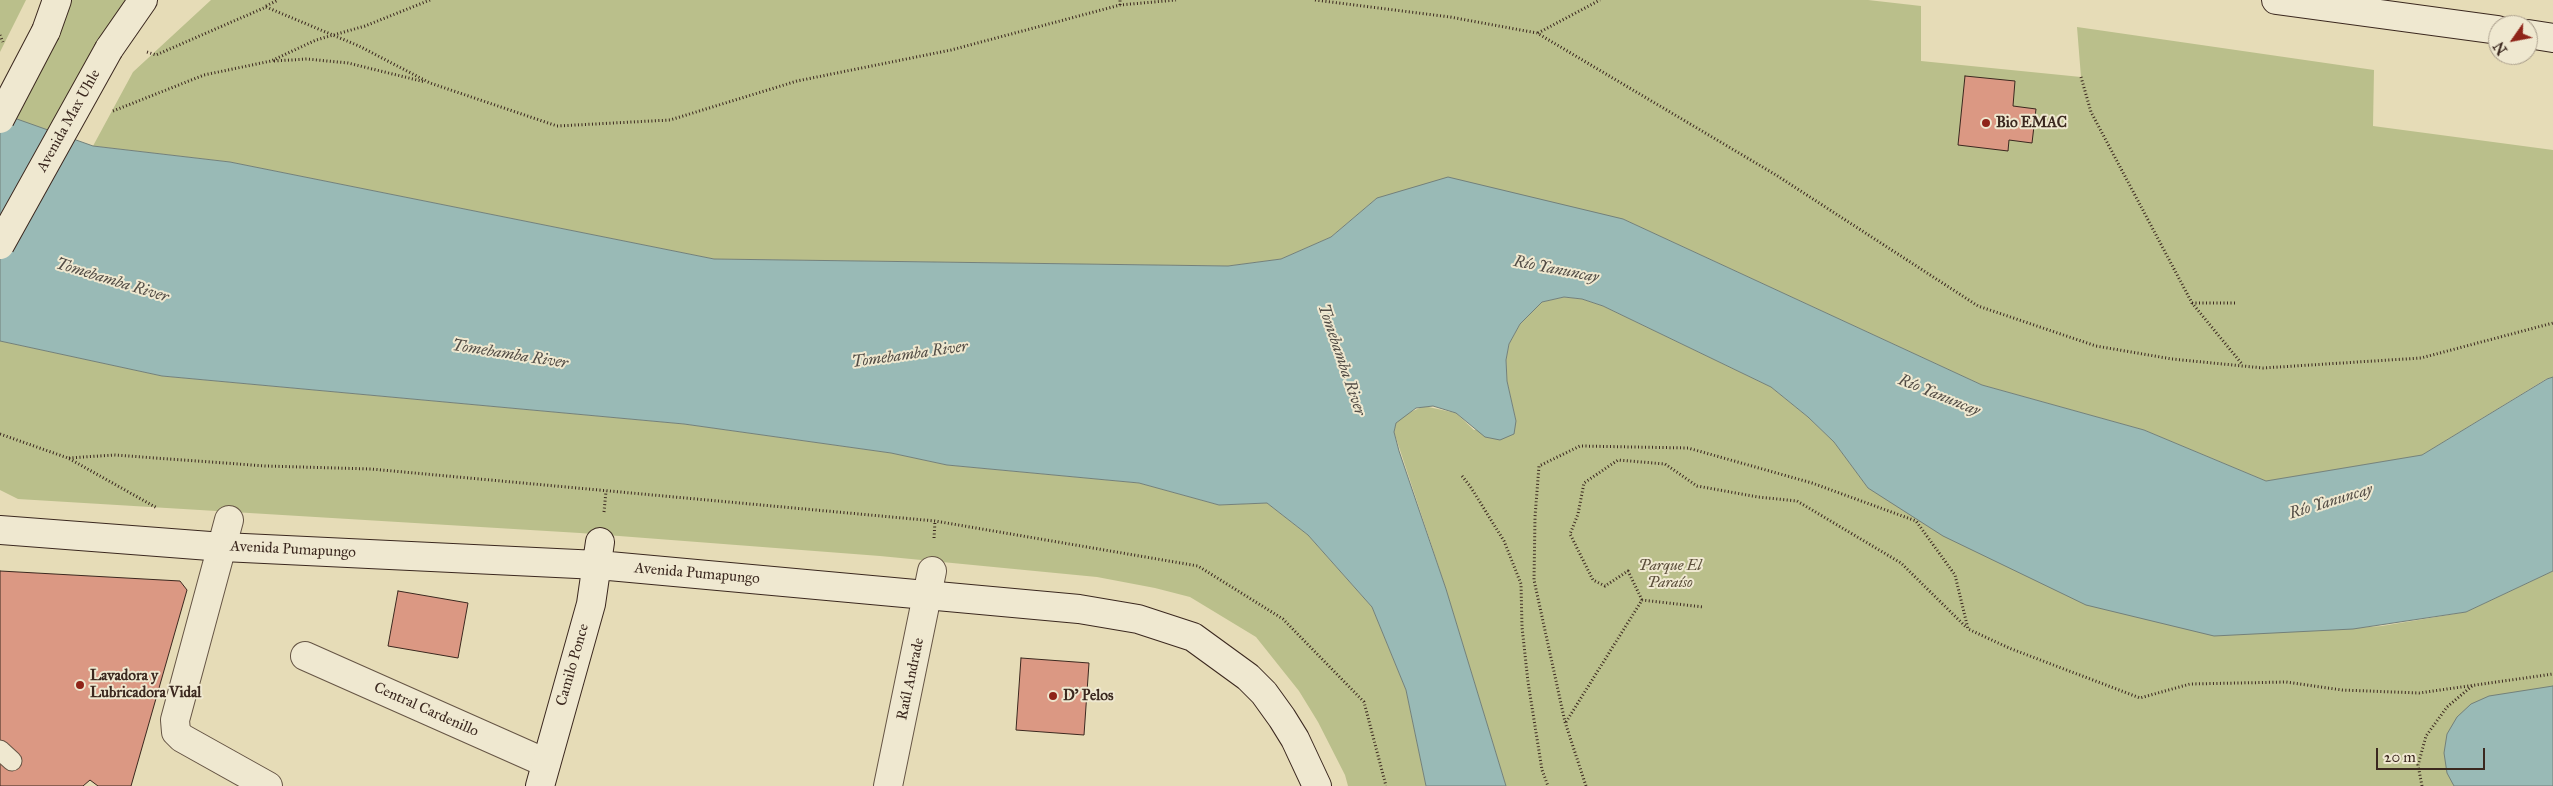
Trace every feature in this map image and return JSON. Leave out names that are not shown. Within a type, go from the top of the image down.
[{"type":"main road","points":[[0,119],[46,31],[57,0]]},
{"type":"main road","name":"Avenida Max Uhle","points":[[0,245],[112,44],[143,0]]},
{"type":"main road","points":[[2276,0],[2488,29]]},
{"type":"main road","points":[[2538,36],[2553,38]]},
{"type":"main road","points":[[229,520],[174,720],[176,732],[182,738],[268,786]]},
{"type":"main road","name":"Avenida Pumapungo","points":[[0,530],[222,547],[599,554],[930,582],[1138,619],[1193,638],[1248,677],[1264,693],[1295,739],[1317,786]]},
{"type":"main road","name":"Camilo Ponce","points":[[543,775],[591,604],[599,554]]},
{"type":"main road","name":"Raúl Andrade","points":[[888,786],[930,582]]},
{"type":"main road","name":"Central Cardenillo","points":[[305,656],[543,775]]},
{"type":"path","points":[[112,44],[156,55],[278,0]]},
{"type":"path","points":[[271,61],[333,35],[365,26],[430,0]]},
{"type":"path","points":[[1120,0],[1120,5]]},
{"type":"path","points":[[158,95],[204,75],[271,61],[307,59],[348,63],[430,83],[557,126],[670,120],[797,81],[951,50],[1120,5],[1176,0]]},
{"type":"path","points":[[1315,0],[1450,17],[1537,33],[1776,176],[1978,306],[2096,346],[2172,359],[2263,368],[2421,358],[2553,323]]},
{"type":"path","points":[[1537,33],[1600,0]]},
{"type":"path","points":[[266,7],[333,35],[430,83]]},
{"type":"path","points":[[2081,77],[2091,112],[2192,303],[2242,365]]},
{"type":"path","points":[[2192,303],[2235,303]]},
{"type":"path","points":[[0,434],[68,458],[114,455],[266,466],[371,469],[935,521],[1198,566],[1283,619],[1364,702],[1386,786]]},
{"type":"path","points":[[1586,786],[1565,722],[1534,580],[1535,516],[1539,466],[1580,446],[1688,448],[1812,483],[1916,521],[1955,575],[1968,629]]},
{"type":"path","points":[[1642,600],[1628,571],[1605,586],[1593,580],[1570,534],[1578,514],[1584,483],[1618,460],[1665,464],[1697,486],[1758,497],[1797,501],[1901,563],[1968,629],[2009,648],[2140,698],[2190,684],[2286,682],[2342,690],[2419,693],[2553,674]]},
{"type":"path","points":[[1462,476],[1504,542],[1521,584],[1522,627],[1528,682],[1542,770],[1548,786]]},
{"type":"path","points":[[1642,600],[1703,607]]},
{"type":"path","points":[[1565,722],[1642,600]]},
{"type":"path","points":[[2422,786],[2418,764],[2426,736],[2447,707],[2472,685]]},
{"type":"green space","points":[[0,0],[26,0],[0,52]]},
{"type":"green space","points":[[69,0],[129,0],[0,228],[0,143]]},
{"type":"green space","points":[[211,0],[1868,0],[1921,6],[1921,61],[2081,77],[2077,27],[2374,70],[2373,126],[2553,150],[2553,377],[2546,379],[2422,455],[2266,481],[2144,430],[1982,385],[1623,219],[1377,198],[1331,237],[1281,259],[1228,266],[714,259],[230,162],[93,146],[133,72]]},
{"type":"green space","name":"Parque El Paraíso","points":[[1564,297],[1582,299],[1603,306],[1771,387],[1808,417],[1834,442],[1868,488],[2310,631],[2382,626],[2466,612],[2553,571],[2553,786],[1506,786],[1446,589],[1394,432],[1396,423],[1404,415],[1424,406],[1456,413],[1474,430],[1516,421],[1507,381],[1506,360],[1509,344],[1520,324],[1542,302]]},
{"type":"green space","points":[[0,341],[162,376],[684,424],[891,453],[947,465],[1139,483],[1219,505],[1267,503],[1308,535],[1372,607],[1406,690],[1426,786],[1348,786],[1345,775],[1318,722],[1299,691],[1256,637],[1190,597],[1155,588],[1097,577],[880,556],[580,533],[18,499],[0,490]]},
{"type":"water","points":[[0,113],[93,146],[230,162],[714,259],[1228,266],[1281,259],[1331,237],[1377,198],[1448,177],[1623,219],[1982,385],[2144,430],[2266,481],[2422,455],[2553,377],[2553,571],[2466,612],[2353,629],[2214,636],[2086,605],[1943,536],[1868,488],[1834,442],[1808,417],[1771,387],[1603,306],[1582,299],[1564,297],[1542,302],[1520,324],[1509,344],[1506,360],[1507,381],[1516,421],[1514,434],[1500,440],[1485,437],[1456,413],[1433,406],[1416,408],[1396,423],[1394,432],[1399,451],[1446,589],[1506,786],[1426,786],[1406,690],[1372,607],[1308,535],[1267,503],[1219,505],[1139,483],[947,465],[891,453],[684,424],[162,376],[0,341]]},
{"type":"water","points":[[2553,686],[2553,786],[2454,786],[2447,773],[2444,753],[2447,734],[2457,717],[2471,704],[2489,696]]},
{"type":"building","name":"Bio EMAC","points":[[1965,76],[2015,81],[2013,106],[2036,109],[2032,143],[2009,140],[2008,151],[1958,145]]},
{"type":"building","name":"Lavadora y Lubricadora Vidal","points":[[0,571],[180,581],[187,590],[131,786],[98,786],[90,780],[83,786],[0,786]]},
{"type":"building","points":[[398,591],[468,603],[458,658],[388,646]]},
{"type":"building","name":"D' Pelos","points":[[1021,658],[1089,663],[1084,735],[1016,730]]},
{"type":"place","name":"Bio EMAC","points":[[1986,123]]},
{"type":"place","name":"Lavadora y Lubricadora Vidal","points":[[80,685]]},
{"type":"place","name":"D' Pelos","points":[[1053,696]]},
{"type":"water label","name":"Río Yanuncay","points":[[1556,270]]},
{"type":"water label","name":"Tomebamba River","points":[[112,281]]},
{"type":"water label","name":"Tomebamba River","points":[[510,355]]},
{"type":"water label","name":"Tomebamba River","points":[[910,355]]},
{"type":"water label","name":"Tomebamba River","points":[[1341,360]]},
{"type":"water label","name":"Río Yanuncay","points":[[1939,396]]},
{"type":"water label","name":"Río Yanuncay","points":[[2331,502]]}]
